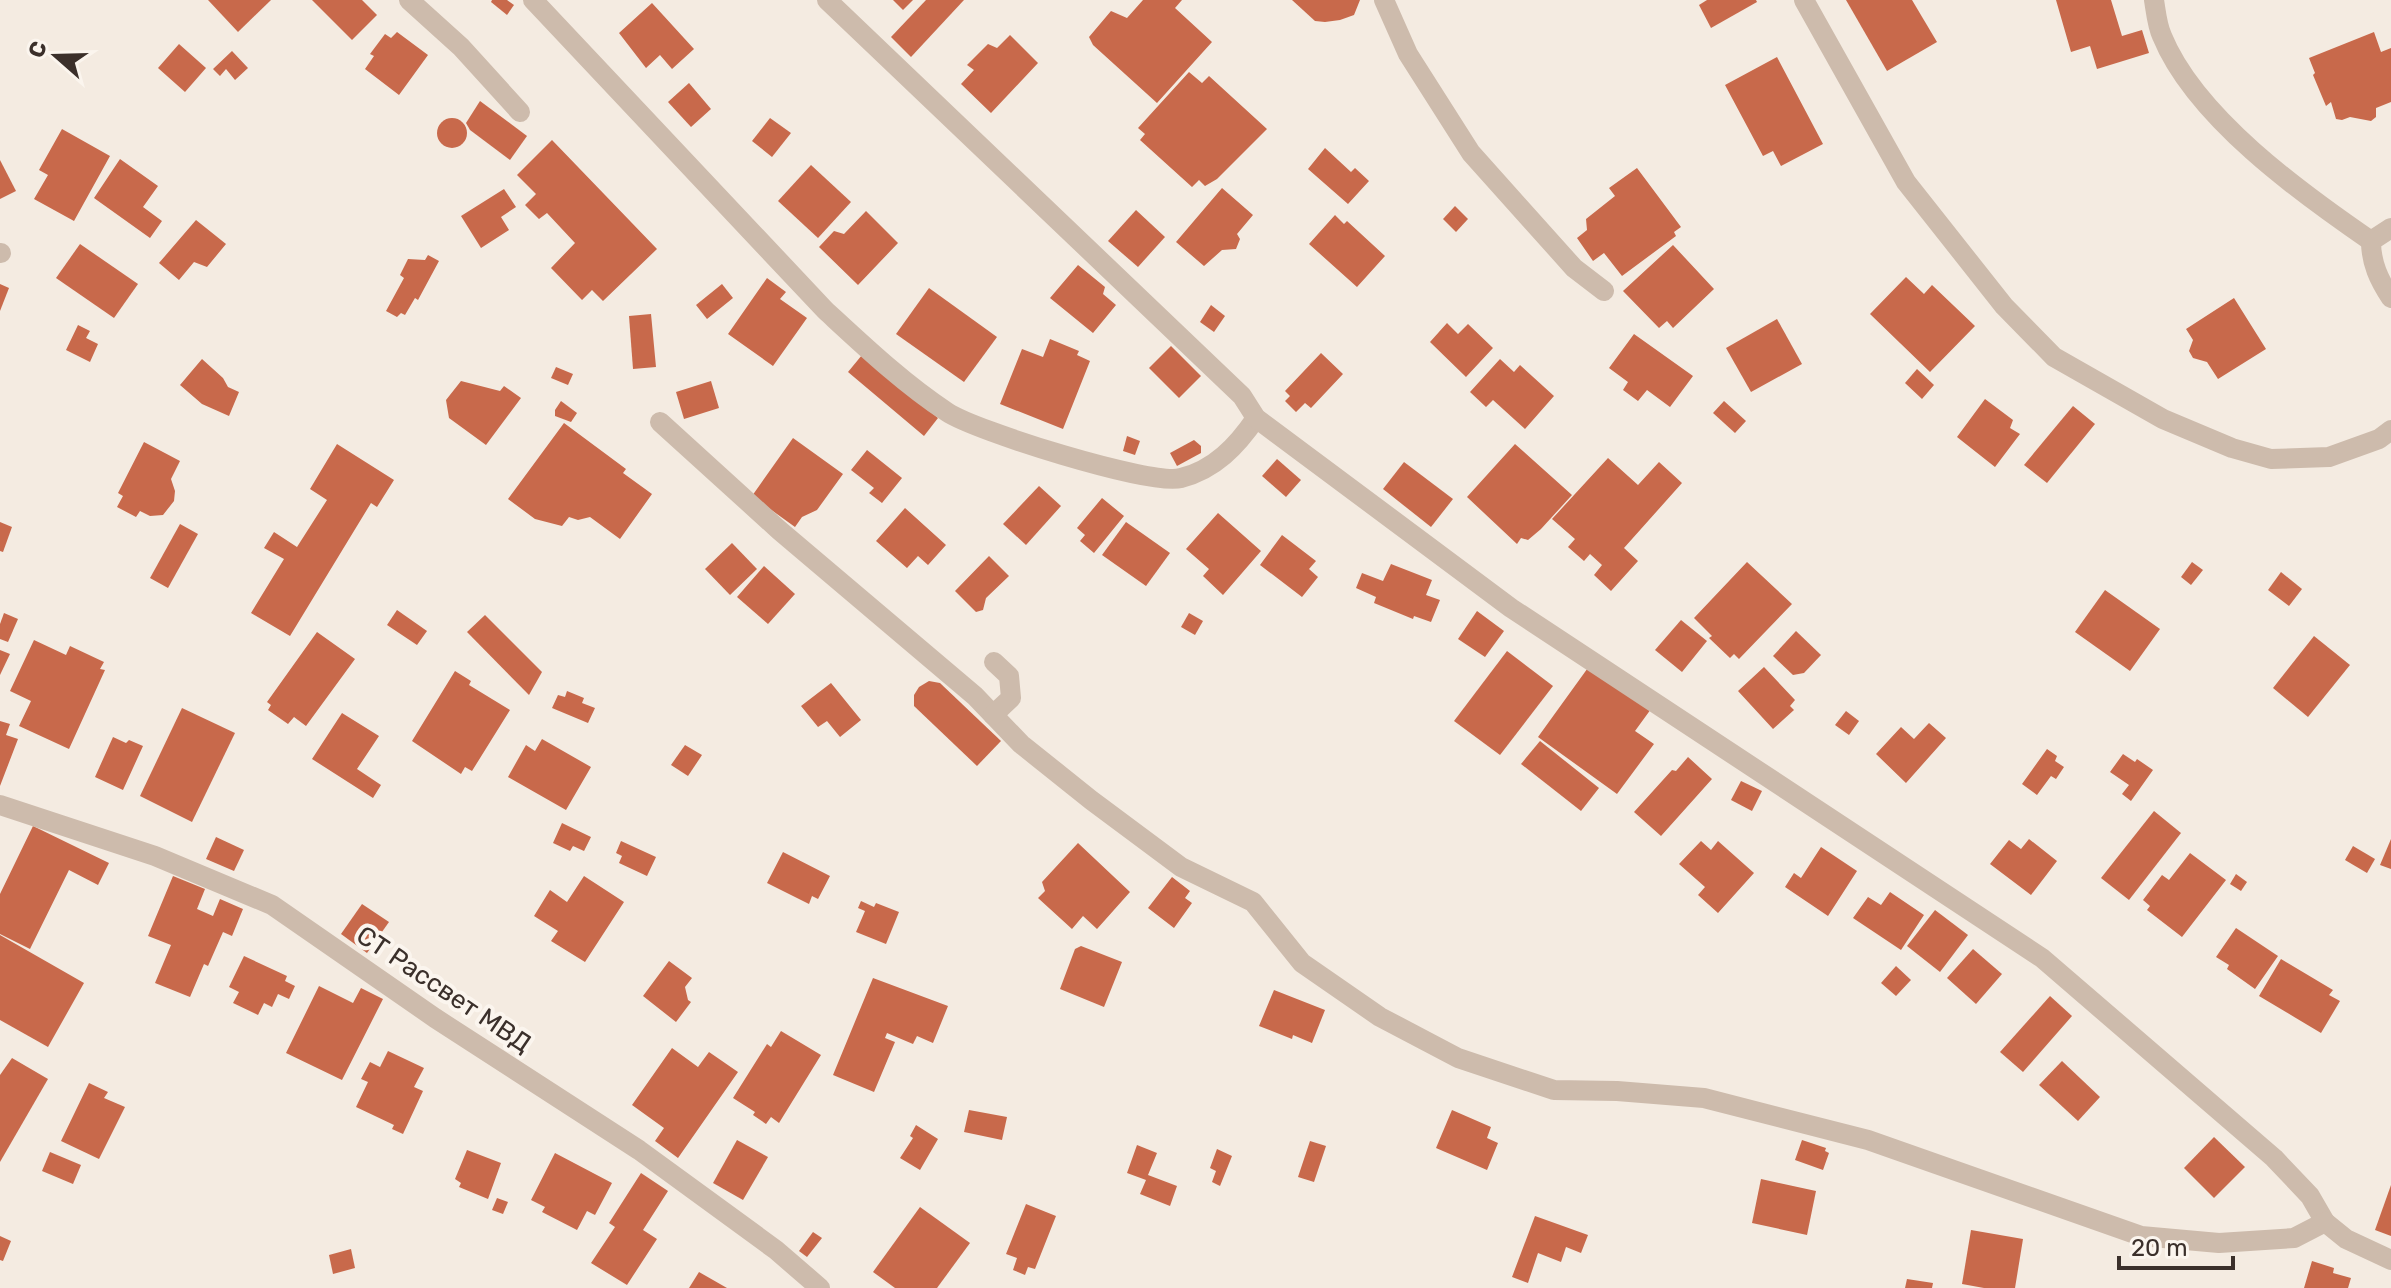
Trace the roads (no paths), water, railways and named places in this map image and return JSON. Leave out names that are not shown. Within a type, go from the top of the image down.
[{"type":"street","points":[[409,0],[461,47],[520,112]]},
{"type":"street","points":[[533,0],[825,310],[871,352],[946,412],[970,425],[1080,459],[1143,477],[1179,479],[1214,464],[1240,442],[1256,418]]},
{"type":"street","points":[[827,0],[1242,396],[1256,418],[1511,608],[2042,958],[2274,1158],[2310,1196],[2325,1222],[2346,1239],[2391,1260]]},
{"type":"street","points":[[1384,0],[1408,54],[1471,153],[1574,268],[1604,291]]},
{"type":"street","points":[[1804,0],[1906,182],[2004,306],[2054,357],[2163,419],[2232,448],[2271,459],[2329,457],[2379,439],[2391,430]]},
{"type":"street","points":[[2154,0],[2161,34],[2170,52],[2210,109],[2235,135],[2311,200],[2371,241]]},
{"type":"street","points":[[2371,241],[2391,228]]},
{"type":"street","points":[[2371,241],[2371,256],[2391,298]]},
{"type":"street","points":[[660,422],[736,492],[975,696],[1021,744],[1181,867],[1253,902],[1302,963],[1380,1017],[1458,1058],[1554,1090],[1704,1098],[1868,1140],[2141,1236],[2219,1243],[2294,1238],[2325,1222]]},
{"type":"street","points":[[993,715],[1011,698],[1009,676],[994,662]]},
{"type":"street","name":"СТ Рассвет МВД","points":[[0,805],[155,856],[272,905],[435,1018],[639,1150],[776,1250],[820,1288]]}]
